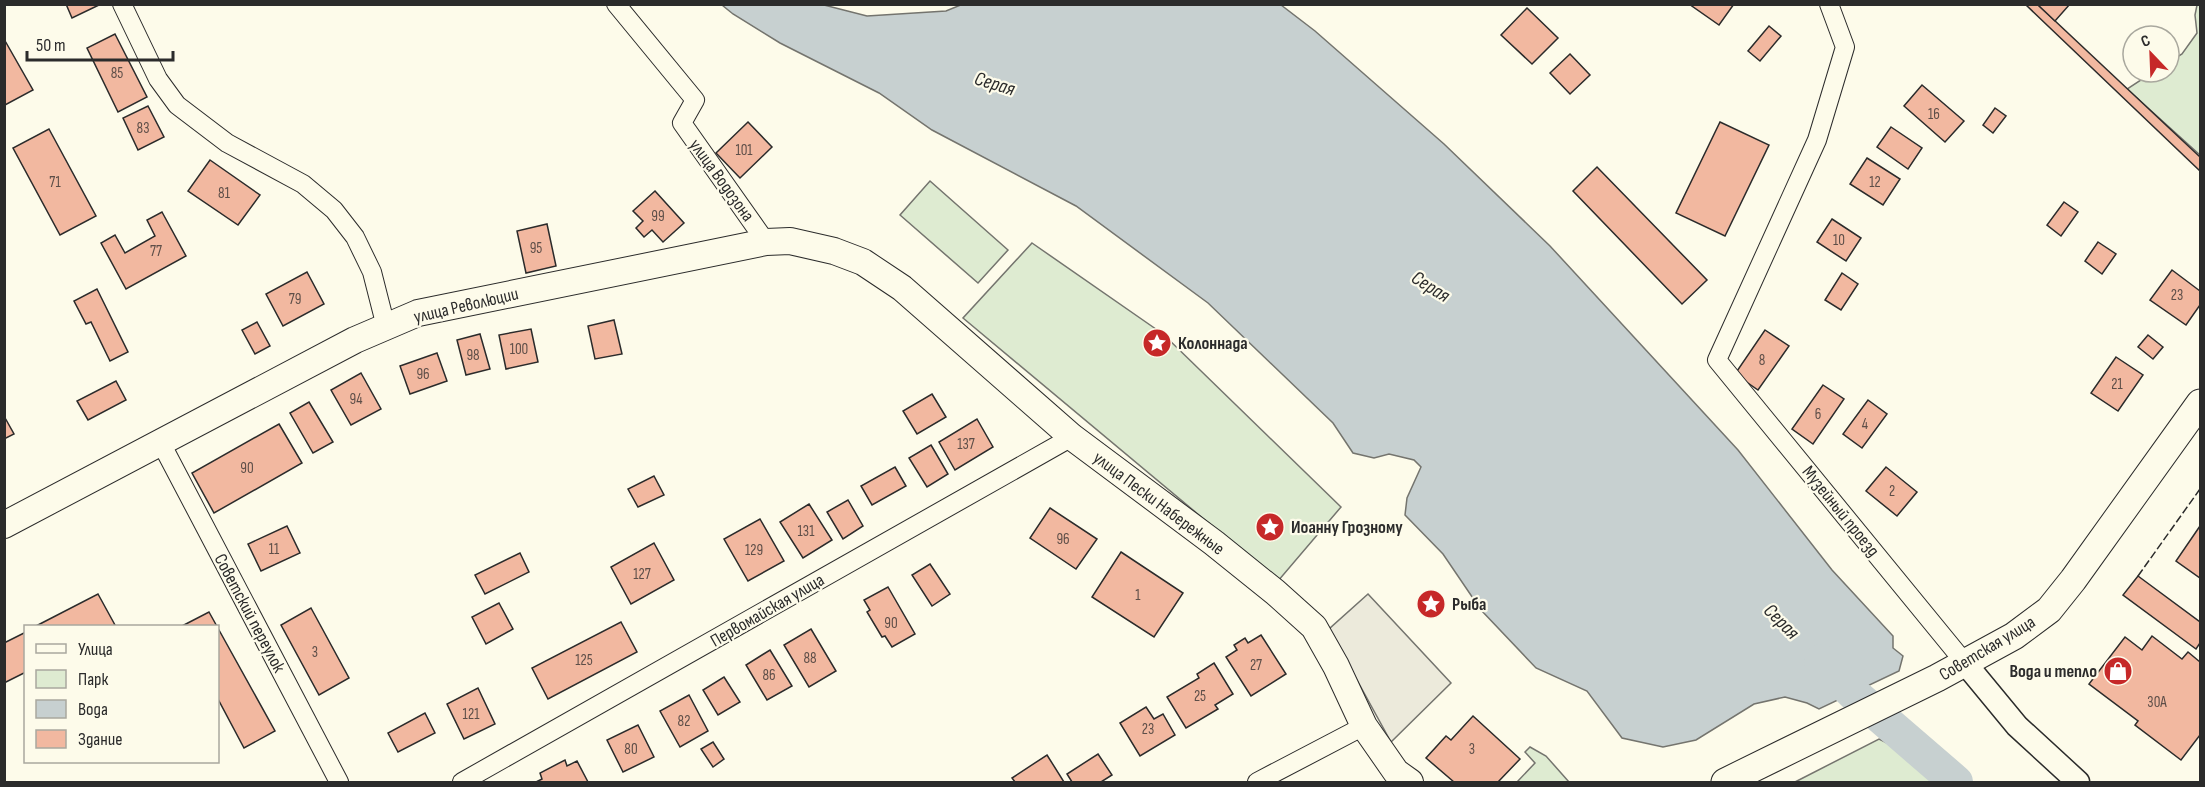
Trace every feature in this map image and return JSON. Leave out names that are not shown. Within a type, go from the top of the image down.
[{"type":"main road","name":"улица Революции","points":[[4,525],[355,340],[418,314],[766,242],[790,241],[834,251],[863,262]]},
{"type":"main road","name":"улица Пески Набережные","points":[[863,262],[902,288],[1072,437],[1214,543],[1314,627],[1336,666],[1364,726],[1396,772],[1410,783]]},
{"type":"main road","name":"Советская улица","points":[[1725,783],[1937,678],[2014,636],[2049,610],[2200,403]]},
{"type":"street","points":[[122,4],[158,79],[177,105],[227,143],[303,184],[334,210],[356,237],[372,272],[386,327]]},
{"type":"street","name":"улица Водозона","points":[[616,4],[695,100],[682,123],[766,242]]},
{"type":"street","name":"Музейный проезд","points":[[1829,4],[1845,47],[1817,140],[1717,360],[1965,663]]},
{"type":"street","name":"Первомайская улица","points":[[462,783],[1072,437]]},
{"type":"street","name":"Советский переулок","points":[[161,443],[339,783]]},
{"type":"street","points":[[1965,663],[2017,726],[2078,783]]},
{"type":"street","points":[[1257,783],[1364,726]]},
{"type":"green space","points":[[2197,5],[2200,5],[2200,155],[2127,89],[2135,84],[2181,84],[2181,55],[2197,33],[2195,15]]},
{"type":"green space","points":[[930,181],[1008,250],[978,283],[900,215]]},
{"type":"green space","points":[[1032,243],[1163,334],[1341,507],[1278,581],[963,318]]},
{"type":"green space","points":[[1879,739],[1943,771],[1954,782],[1795,782]]},
{"type":"green space","points":[[1530,747],[1546,756],[1569,782],[1517,782],[1535,763],[1525,752]]},
{"type":"shaded area","points":[[1368,594],[1451,683],[1391,742],[1329,629]]},
{"type":"water","points":[[963,4],[1281,5],[1315,31],[1444,144],[1550,246],[1738,450],[1832,570],[1893,636],[1893,648],[1903,656],[1899,671],[1819,709],[1785,697],[1754,704],[1696,740],[1663,747],[1622,738],[1587,691],[1536,668],[1481,610],[1443,554],[1405,515],[1407,498],[1421,467],[1414,460],[1389,454],[1374,458],[1353,453],[1333,423],[1208,303],[1076,206],[932,130],[879,93],[780,43],[722,5],[824,5],[867,16],[946,11]]},
{"type":"building","points":[[66,4],[99,4],[99,5],[72,18]]},
{"type":"building","points":[[1689,4],[1734,4],[1719,25]]},
{"type":"building","points":[[2025,4],[2037,4],[2200,157],[2200,171]]},
{"type":"building","points":[[2037,4],[2070,4],[2055,21]]},
{"type":"building","points":[[1527,8],[1558,38],[1532,64],[1501,35]]},
{"type":"building","points":[[1769,26],[1781,36],[1760,61],[1748,51]]},
{"type":"building","points":[[115,34],[147,97],[118,112],[87,48]]},
{"type":"building","points":[[4,39],[33,90],[5,105],[4,105]]},
{"type":"building","points":[[1570,54],[1590,75],[1570,94],[1550,73]]},
{"type":"building","points":[[1922,85],[1964,121],[1945,142],[1904,106]]},
{"type":"building","points":[[148,106],[164,137],[138,150],[123,118]]},
{"type":"building","points":[[1995,108],[2006,116],[1993,133],[1983,125]]},
{"type":"building","points":[[748,122],[772,147],[740,178],[716,153]]},
{"type":"building","points":[[1720,122],[1769,145],[1725,236],[1676,213]]},
{"type":"building","points":[[1891,127],[1922,148],[1908,169],[1877,147]]},
{"type":"building","points":[[49,129],[96,216],[60,235],[13,148]]},
{"type":"building","points":[[1867,158],[1900,179],[1883,205],[1850,184]]},
{"type":"building","points":[[210,160],[260,195],[238,225],[188,191]]},
{"type":"building","points":[[1597,167],[1707,280],[1682,304],[1573,191]]},
{"type":"building","points":[[655,191],[684,223],[663,242],[652,230],[644,237],[636,228],[643,221],[633,211]]},
{"type":"building","points":[[2064,202],[2078,212],[2061,236],[2047,225]]},
{"type":"building","points":[[162,212],[186,256],[126,289],[101,243],[115,235],[125,253],[155,236],[147,220]]},
{"type":"building","points":[[1832,219],[1861,238],[1846,261],[1817,242]]},
{"type":"building","points":[[547,224],[556,266],[526,273],[517,231]]},
{"type":"building","points":[[2098,242],[2116,254],[2102,274],[2085,261]]},
{"type":"building","points":[[2172,270],[2200,291],[2200,305],[2186,325],[2150,300]]},
{"type":"building","points":[[307,272],[324,304],[283,326],[266,294]]},
{"type":"building","points":[[1842,273],[1858,284],[1841,310],[1825,300]]},
{"type":"building","points":[[97,289],[128,352],[110,361],[91,322],[86,324],[74,301]]},
{"type":"building","points":[[614,320],[622,354],[595,359],[588,326]]},
{"type":"building","points":[[257,322],[270,346],[255,354],[242,330]]},
{"type":"building","points":[[531,329],[538,362],[506,369],[499,335]]},
{"type":"building","points":[[1765,330],[1789,346],[1758,390],[1735,374]]},
{"type":"building","points":[[480,334],[490,369],[466,375],[457,340]]},
{"type":"building","points":[[2148,335],[2163,347],[2153,359],[2138,347]]},
{"type":"building","points":[[437,353],[447,381],[410,394],[400,366]]},
{"type":"building","points":[[2116,357],[2143,375],[2118,411],[2091,393]]},
{"type":"building","points":[[361,373],[381,409],[351,425],[331,390]]},
{"type":"building","points":[[116,381],[126,400],[88,420],[77,401]]},
{"type":"building","points":[[1823,385],[1844,399],[1813,444],[1792,429]]},
{"type":"building","points":[[932,394],[946,417],[917,434],[903,411]]},
{"type":"building","points":[[1868,400],[1887,414],[1862,448],[1843,434]]},
{"type":"building","points":[[309,402],[333,442],[313,453],[290,413]]},
{"type":"building","points":[[4,416],[14,434],[4,439]]},
{"type":"building","points":[[977,419],[993,447],[955,470],[939,442]]},
{"type":"building","points":[[279,424],[302,463],[214,513],[192,473]]},
{"type":"building","points":[[931,445],[948,474],[927,487],[909,458]]},
{"type":"building","points":[[895,467],[906,486],[872,505],[861,486]]},
{"type":"building","points":[[1886,467],[1917,492],[1897,516],[1866,491]]},
{"type":"building","points":[[654,476],[664,495],[638,507],[628,489]]},
{"type":"building","points":[[848,500],[863,526],[843,539],[827,512]]},
{"type":"building","points":[[809,504],[832,540],[803,558],[780,522]]},
{"type":"building","points":[[1050,508],[1097,539],[1076,569],[1030,538]]},
{"type":"building","points":[[760,519],[784,561],[748,581],[724,539]]},
{"type":"building","points":[[287,526],[300,553],[261,571],[248,544]]},
{"type":"building","points":[[2200,526],[2200,578],[2176,561]]},
{"type":"building","points":[[654,543],[674,580],[631,604],[611,567]]},
{"type":"building","points":[[1121,552],[1183,593],[1154,637],[1092,597]]},
{"type":"building","points":[[520,553],[529,572],[485,594],[475,575]]},
{"type":"building","points":[[930,564],[950,594],[932,606],[912,575]]},
{"type":"building","points":[[2138,576],[2200,622],[2200,643],[2196,649],[2123,595]]},
{"type":"building","points":[[888,587],[915,634],[892,647],[885,636],[882,637],[867,612],[870,610],[864,600]]},
{"type":"building","points":[[98,594],[115,625],[38,625]]},
{"type":"building","points":[[499,603],[513,629],[486,644],[472,617]]},
{"type":"building","points":[[311,608],[349,678],[319,695],[281,625]]},
{"type":"building","points":[[209,612],[216,625],[184,625]]},
{"type":"building","points":[[621,622],[637,652],[548,699],[532,668]]},
{"type":"building","points":[[811,629],[836,671],[809,687],[784,645]]},
{"type":"building","points":[[219,630],[275,731],[244,748],[219,701]]},
{"type":"building","points":[[24,633],[24,673],[4,683],[4,643]]},
{"type":"building","points":[[1261,635],[1286,674],[1251,696],[1226,657],[1237,650],[1234,645],[1245,638],[1248,643]]},
{"type":"building","points":[[2152,636],[2182,659],[2188,652],[2200,662],[2200,735],[2181,760],[2135,725],[2138,721],[2089,684],[2125,637],[2142,650]]},
{"type":"building","points":[[770,650],[792,686],[767,700],[746,665]]},
{"type":"building","points":[[1214,663],[1233,694],[1215,705],[1218,709],[1186,728],[1167,697],[1199,678],[1197,674]]},
{"type":"building","points":[[724,677],[740,702],[718,715],[703,690]]},
{"type":"building","points":[[478,688],[495,724],[464,739],[447,704]]},
{"type":"building","points":[[689,695],[708,731],[680,747],[660,711]]},
{"type":"building","points":[[1146,707],[1154,719],[1163,714],[1175,735],[1140,756],[1120,723]]},
{"type":"building","points":[[425,713],[435,733],[398,752],[388,733]]},
{"type":"building","points":[[1473,716],[1520,759],[1498,782],[1454,782],[1426,758],[1446,736],[1451,740]]},
{"type":"building","points":[[638,725],[654,757],[623,772],[607,740]]},
{"type":"building","points":[[713,742],[724,759],[713,767],[701,749]]},
{"type":"building","points":[[1098,754],[1112,775],[1101,782],[1072,782],[1067,774]]},
{"type":"building","points":[[1047,755],[1064,782],[1015,782],[1012,778]]},
{"type":"building","points":[[565,760],[567,766],[577,761],[588,782],[536,782],[542,779],[540,773]]},
{"type":"waterway","name":"Серая","points":[[1821,661],[1854,694],[1956,782]]},
{"type":"fence","points":[[2138,576],[2200,489]]},
{"type":"place","name":"Колоннада","points":[[1157,343]]},
{"type":"place","name":"Иоанну Грозному","points":[[1270,527]]},
{"type":"place","name":"Рыба","points":[[1431,604]]},
{"type":"place","name":"Вода и тепло","points":[[2118,671]]}]
